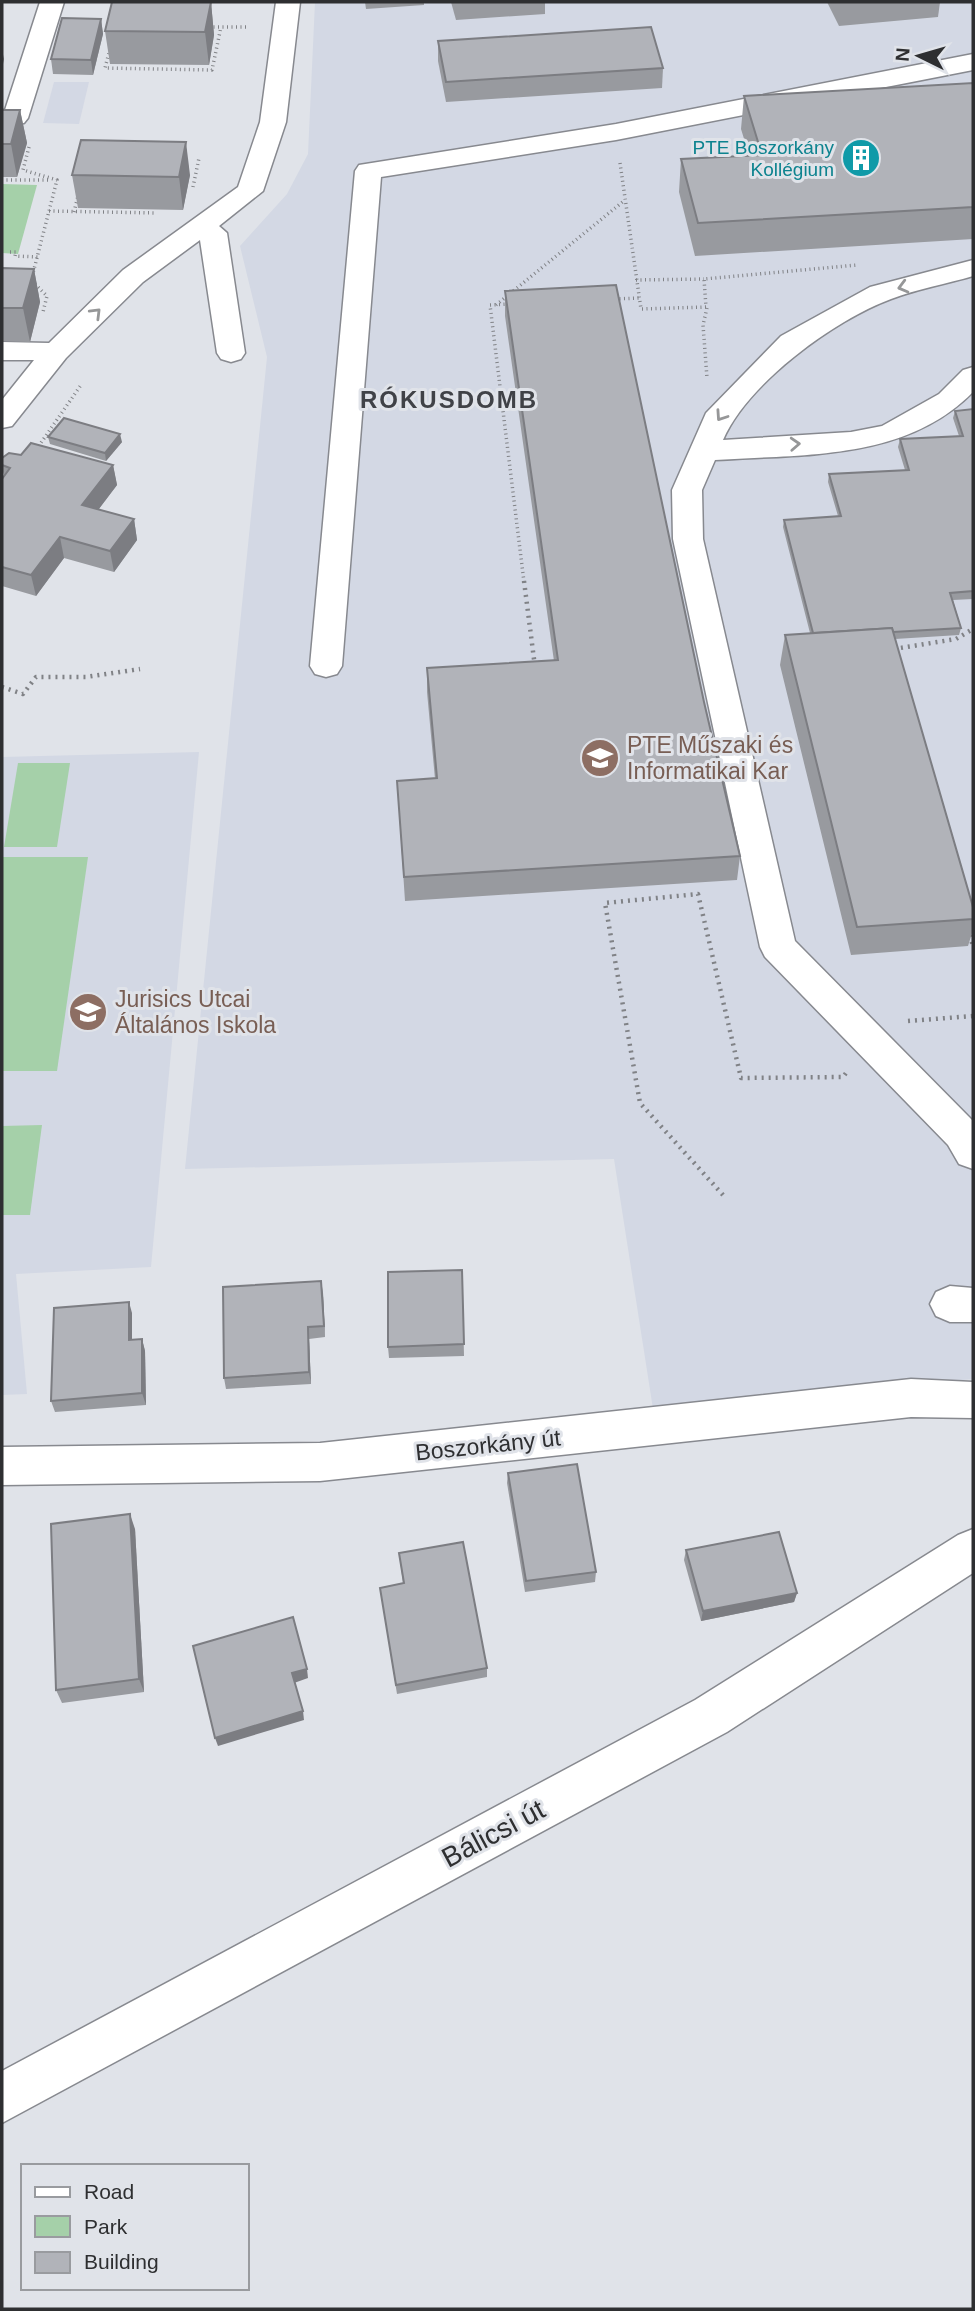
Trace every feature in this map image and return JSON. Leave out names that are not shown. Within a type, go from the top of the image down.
[{"type":"street","points":[[2,118],[15,118],[52,2]]},
{"type":"street","points":[[2,419],[56,352],[133,276],[250,191],[273,122],[288,2]]},
{"type":"street","points":[[327,666],[368,172],[615,132],[973,62]]},
{"type":"street","points":[[200,227],[213,233],[231,353]]},
{"type":"street","points":[[972,270],[880,293],[791,342],[722,413],[687,490],[688,539],[778,947],[962,1134],[973,1153]]},
{"type":"street","points":[[2,351],[56,352]]},
{"type":"street","points":[[707,441],[851,442],[891,433],[949,400],[973,376]]},
{"type":"street","name":"Boszorkány út","points":[[2,1466],[320,1462],[911,1398],[973,1399]]},
{"type":"street","name":"Bálicsi út","points":[[2,2098],[711,1716],[973,1549]]},
{"type":"path","points":[[208,27],[285,28]]},
{"type":"path","points":[[110,47],[105,68],[212,70],[221,27]]},
{"type":"path","points":[[615,132],[641,309],[706,307],[704,279]]},
{"type":"path","points":[[31,140],[23,170],[57,180]]},
{"type":"path","points":[[192,192],[199,158]]},
{"type":"path","points":[[2,180],[57,180]]},
{"type":"path","points":[[32,280],[57,180]]},
{"type":"path","points":[[74,212],[79,190]]},
{"type":"path","points":[[495,305],[625,200]]},
{"type":"path","points":[[50,211],[163,213]]},
{"type":"path","points":[[10,252],[16,252],[15,256],[38,257]]},
{"type":"path","points":[[636,279],[704,279],[857,265]]},
{"type":"path","points":[[36,296],[47,296]]},
{"type":"path","points":[[613,299],[639,298]]},
{"type":"path","points":[[521,304],[490,305],[511,492],[536,671]]},
{"type":"path","points":[[707,308],[702,325],[707,441]]},
{"type":"path","points":[[888,650],[956,639],[973,629]]},
{"type":"path","points":[[2,687],[23,694],[36,677],[86,677],[139,669]]},
{"type":"path","points":[[723,1195],[640,1103],[605,903],[698,894],[741,1078],[843,1077]]},
{"type":"path","points":[[970,934],[973,947]]},
{"type":"shaded area","name":"PTE Műszaki és Informatikai Kar","points":[[315,2],[973,2],[973,1379],[653,1409],[614,1159],[185,1169],[267,357],[240,246],[287,194],[308,154]]},
{"type":"shaded area","points":[[54,82],[89,82],[79,124],[43,123]]},
{"type":"shaded area","name":"Jurisics Utcai Általános Iskola","points":[[199,752],[151,1267],[16,1274],[27,1394],[2,1395],[2,757]]},
{"type":"green space","points":[[2,184],[37,185],[18,254],[2,253]]},
{"type":"green space","points":[[18,763],[70,763],[57,847],[4,847]]},
{"type":"green space","points":[[2,857],[88,857],[57,1071],[2,1071]]},
{"type":"green space","points":[[42,1125],[30,1215],[2,1215],[2,1126]]},
{"type":"building","points":[[112,2],[211,2],[205,32],[105,31]]},
{"type":"building","points":[[62,18],[101,19],[91,60],[51,59]]},
{"type":"building","points":[[651,27],[663,68],[446,82],[438,41]]},
{"type":"building","name":"PTE Boszorkány Kollégium","points":[[973,83],[973,207],[698,223],[681,159],[762,155],[744,96]]},
{"type":"building","points":[[2,110],[20,110],[11,144],[2,144]]},
{"type":"building","points":[[81,140],[186,142],[179,177],[72,175]]},
{"type":"building","points":[[2,268],[34,269],[23,308],[2,308]]},
{"type":"building","points":[[616,285],[704,702],[740,856],[404,877],[397,781],[437,778],[427,668],[558,660],[505,291]]},
{"type":"building","points":[[973,409],[973,591],[950,593],[961,628],[893,632],[892,628],[813,633],[784,520],[841,516],[829,474],[909,470],[900,439],[963,436],[955,411]]},
{"type":"building","points":[[64,418],[120,434],[105,453],[48,437]]},
{"type":"building","points":[[31,443],[113,465],[82,505],[134,519],[110,551],[60,537],[31,575],[2,567],[2,479],[10,468],[2,465],[2,458],[9,453],[21,455]]},
{"type":"building","points":[[892,628],[973,907],[973,919],[857,927],[785,635]]},
{"type":"building","points":[[462,1270],[464,1344],[388,1347],[388,1272]]},
{"type":"building","points":[[321,1281],[324,1326],[308,1327],[309,1372],[224,1378],[223,1287]]},
{"type":"building","points":[[129,1302],[129,1340],[142,1339],[142,1393],[51,1401],[54,1308]]},
{"type":"building","points":[[577,1464],[596,1572],[526,1581],[508,1473]]},
{"type":"building","points":[[130,1514],[139,1679],[56,1690],[51,1524]]},
{"type":"building","points":[[779,1532],[797,1593],[703,1611],[686,1550]]},
{"type":"building","points":[[463,1542],[487,1668],[396,1685],[380,1588],[404,1583],[399,1553]]},
{"type":"building","points":[[293,1617],[307,1669],[292,1673],[303,1711],[215,1738],[193,1646]]},
{"type":"place","name":"PTE Boszorkány Kollégium","points":[[861,158]]},
{"type":"place","name":"PTE Műszaki és Informatikai Kar","points":[[600,758]]},
{"type":"place","name":"Jurisics Utcai Általános Iskola","points":[[88,1012]]},
{"type":"district","name":"RÓKUSDOMB","points":[[449,400]]}]
